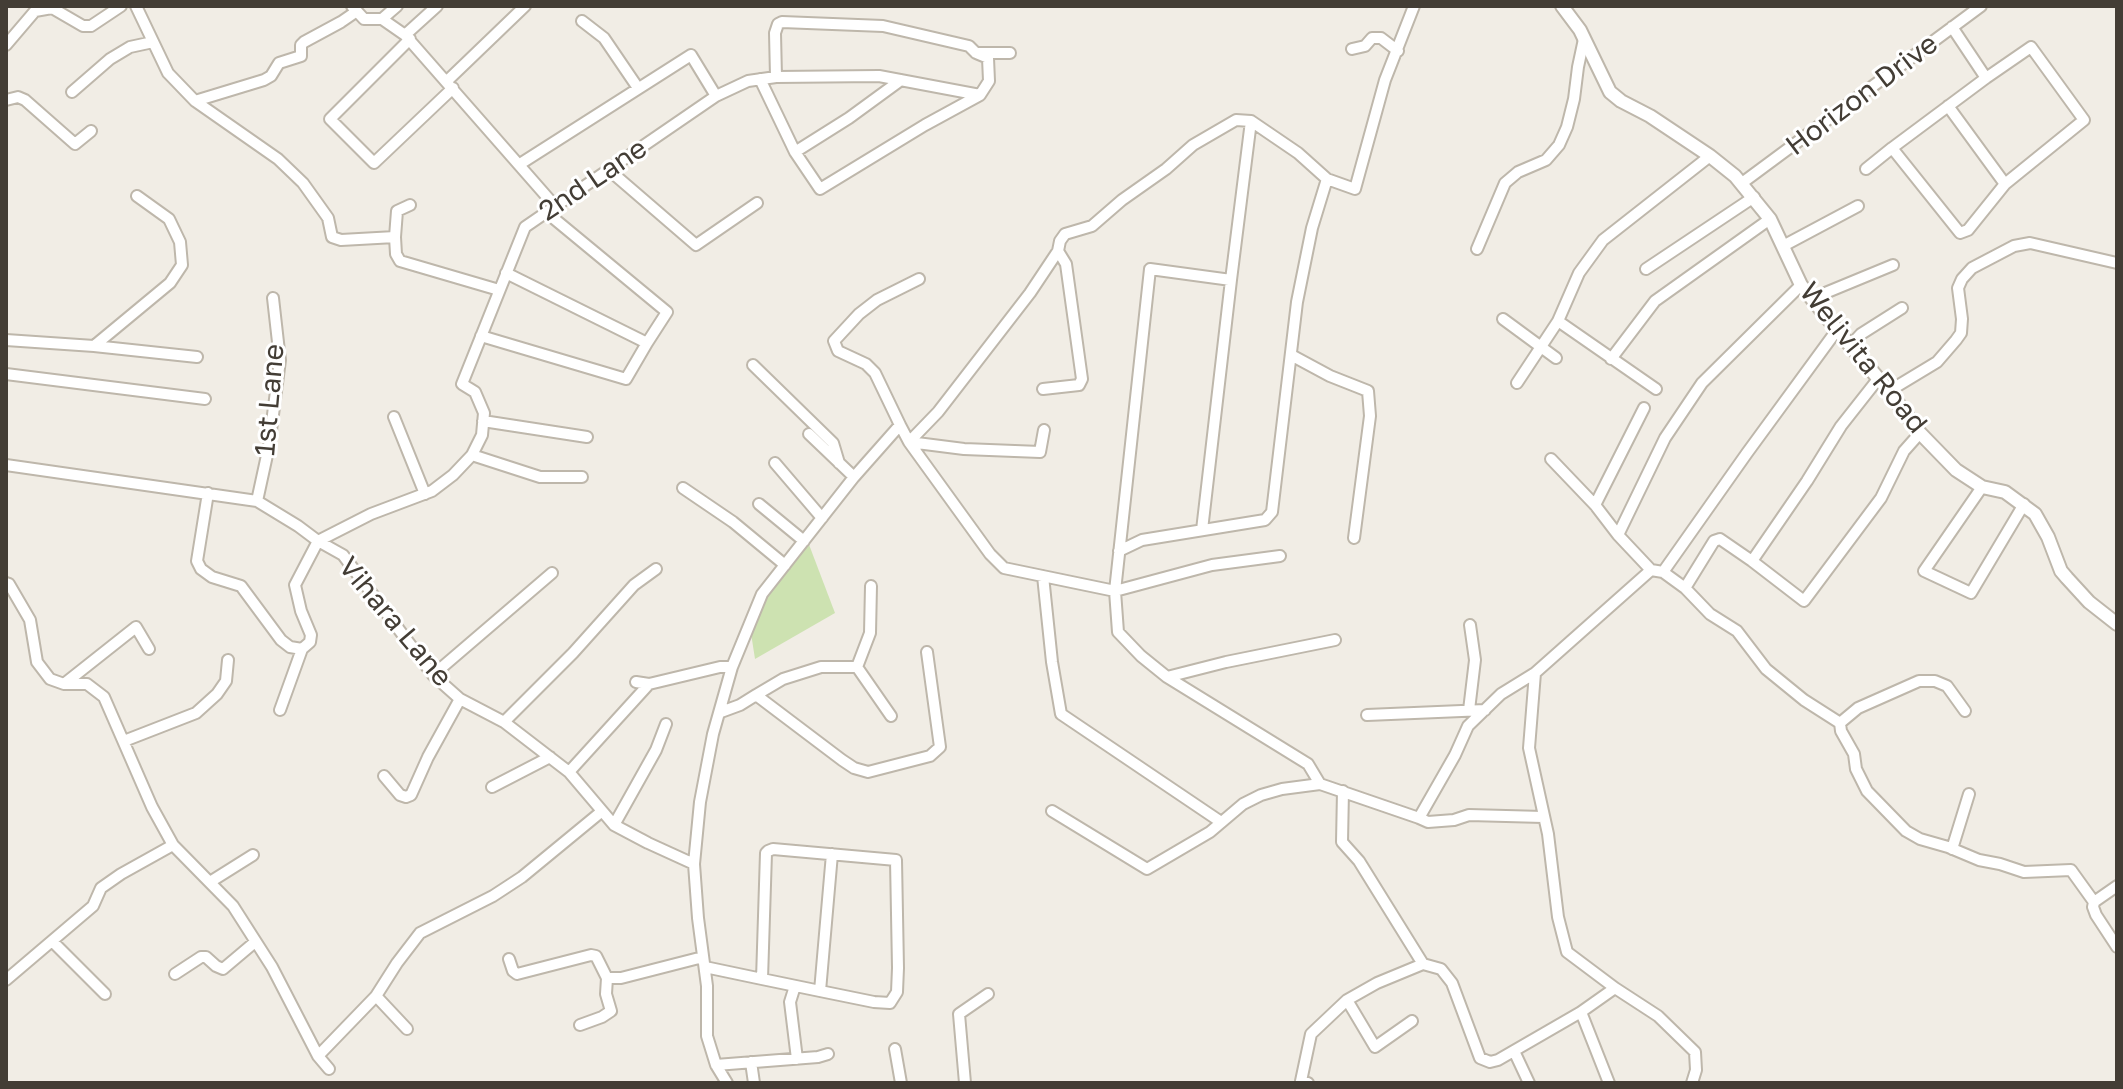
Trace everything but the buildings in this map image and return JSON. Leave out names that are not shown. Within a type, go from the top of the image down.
[{"type":"street","points":[[6,45],[35,11],[52,8],[83,26],[91,26],[121,6]]},
{"type":"street","points":[[136,6],[168,73],[195,101],[278,159],[303,183],[328,218],[332,237],[341,240],[395,237]]},
{"type":"street","points":[[382,19],[397,6]]},
{"type":"street","points":[[437,6],[330,119],[374,163],[525,6]]},
{"type":"street","points":[[909,442],[938,412],[1030,293],[1058,251],[1065,234],[1092,226],[1193,145],[1236,120],[1251,121],[1298,153],[1327,179],[1355,189],[1385,80],[1414,6]]},
{"type":"street","name":"Welivita Road","points":[[1562,6],[1575,22],[1603,80],[1615,97],[1710,156],[1754,197],[1770,219],[1801,285],[1920,433],[1956,470],[1982,487],[2005,492],[2024,504]]},
{"type":"street","name":"Horizon Drive","points":[[1742,183],[1981,6]]},
{"type":"street","points":[[195,101],[271,76],[279,63],[301,56],[304,42],[341,22],[354,8],[364,19],[382,19],[408,37],[520,164],[550,209],[667,312],[626,379],[481,336]]},
{"type":"street","points":[[582,21],[604,38],[638,88]]},
{"type":"street","points":[[760,79],[795,152],[820,189],[980,95],[989,81],[988,58],[969,46],[883,26],[782,22],[775,33],[776,77]]},
{"type":"street","points":[[1952,27],[1986,78]]},
{"type":"street","points":[[1352,49],[1365,46],[1372,38],[1381,38],[1398,51]]},
{"type":"street","points":[[1477,249],[1505,183],[1518,172],[1546,160],[1559,145],[1574,99],[1584,39]]},
{"type":"street","points":[[72,92],[110,59],[130,47],[153,42]]},
{"type":"street","points":[[1866,169],[1892,148],[1948,106],[2031,47],[2084,120],[2005,184],[1968,230],[1960,233],[1892,148]]},
{"type":"street","points":[[976,53],[1010,53]]},
{"type":"street","points":[[520,164],[691,55],[716,96]]},
{"type":"street","name":"2nd Lane","points":[[483,421],[484,413],[475,392],[462,384],[525,227],[716,96],[748,81],[776,77],[879,76],[980,95]]},
{"type":"street","points":[[795,152],[901,80]]},
{"type":"street","points":[[6,100],[18,97],[25,100],[75,144],[91,131]]},
{"type":"street","points":[[1948,106],[2005,184]]},
{"type":"street","points":[[1202,530],[1251,121]]},
{"type":"street","points":[[1517,383],[1558,321],[1579,273],[1603,240],[1710,156]]},
{"type":"street","points":[[609,170],[696,245],[757,203]]},
{"type":"street","points":[[1119,551],[1142,540],[1265,520],[1272,512],[1300,287],[1312,228],[1327,179]]},
{"type":"street","points":[[94,346],[170,283],[182,265],[180,242],[169,219],[137,196]]},
{"type":"street","points":[[1646,269],[1754,197]]},
{"type":"street","points":[[410,205],[397,211],[396,254],[400,261],[499,290]]},
{"type":"street","points":[[1783,246],[1858,206]]},
{"type":"street","points":[[1611,359],[1655,301],[1770,219]]},
{"type":"street","points":[[1889,391],[1937,362],[1961,333],[1958,288],[1972,268],[2014,246],[2030,243],[2117,263]]},
{"type":"street","points":[[1043,389],[1079,385],[1082,379],[1066,264],[1058,251]]},
{"type":"street","points":[[1813,298],[1893,265]]},
{"type":"street","points":[[1231,280],[1150,269],[1115,591],[1118,632],[1167,677],[1308,764],[1320,784]]},
{"type":"street","points":[[506,273],[647,343]]},
{"type":"street","points":[[919,279],[877,300],[834,341],[838,351],[866,364],[875,373],[909,442],[990,554],[1004,568],[1115,591],[1212,565],[1280,556]]},
{"type":"street","points":[[1618,535],[1665,438],[1702,383],[1801,285]]},
{"type":"street","name":"1st Lane","points":[[257,501],[269,446],[280,360],[273,298]]},
{"type":"street","points":[[1850,346],[1861,334],[1902,308]]},
{"type":"street","points":[[1503,319],[1556,358]]},
{"type":"street","points":[[1558,321],[1656,389]]},
{"type":"street","points":[[1663,572],[1837,330]]},
{"type":"street","points":[[6,340],[197,357]]},
{"type":"street","points":[[1291,355],[1330,376],[1368,391],[1370,416],[1354,538]]},
{"type":"street","points":[[753,365],[833,443],[839,463]]},
{"type":"street","points":[[6,374],[205,399]]},
{"type":"street","points":[[1752,561],[1841,426],[1878,379]]},
{"type":"street","points":[[1595,505],[1644,408]]},
{"type":"street","points":[[394,417],[425,494]]},
{"type":"street","points":[[280,710],[302,649],[310,642],[311,635],[295,585],[318,541],[371,514],[432,491],[472,455],[482,435],[483,421],[587,437]]},
{"type":"street","points":[[727,1083],[716,1065],[707,1036],[707,986],[694,864],[700,802],[713,734],[732,667],[762,594],[854,477],[900,425]]},
{"type":"street","points":[[909,442],[964,449],[1040,452],[1044,430]]},
{"type":"street","points":[[1685,588],[1714,541],[1720,539],[1804,601],[1881,498],[1904,451],[1920,433]]},
{"type":"street","points":[[809,434],[854,477]]},
{"type":"street","points":[[472,455],[540,477],[582,477]]},
{"type":"street","points":[[1551,459],[1651,570],[1663,572],[1685,588],[1710,614],[1737,631],[1766,669],[1804,700],[1840,723]]},
{"type":"street","points":[[775,463],[822,518]]},
{"type":"street","name":"Vihara Lane","points":[[6,465],[257,501],[343,555],[433,675],[460,699],[504,722],[569,772],[614,825],[694,864]]},
{"type":"street","points":[[1982,487],[1924,571],[1971,593],[2024,504],[2042,525],[2061,571],[2089,602],[2117,624]]},
{"type":"street","points":[[683,488],[733,522],[785,565]]},
{"type":"street","points":[[208,493],[197,561],[201,569],[212,577],[241,586],[281,640],[290,647],[302,649]]},
{"type":"street","points":[[759,504],[804,541]]},
{"type":"street","points":[[504,722],[573,653],[634,585],[656,569]]},
{"type":"street","points":[[1419,818],[1468,726],[1501,694],[1535,673],[1651,570]]},
{"type":"street","points":[[433,675],[552,573]]},
{"type":"street","points":[[1043,576],[1061,714],[1221,822]]},
{"type":"street","points":[[6,583],[30,620],[37,662],[50,679],[64,684],[87,684],[104,697],[152,807],[173,845],[233,906],[272,967],[318,1056],[329,1069]]},
{"type":"street","points":[[857,667],[870,633],[871,586]]},
{"type":"street","points":[[1469,710],[1475,660],[1470,625]]},
{"type":"street","points":[[64,684],[136,627],[149,649]]},
{"type":"street","points":[[1167,677],[1335,640]]},
{"type":"street","points":[[756,695],[854,768],[868,772],[884,768],[930,756],[940,747],[927,652]]},
{"type":"street","points":[[124,741],[196,713],[226,681],[228,660]]},
{"type":"street","points":[[636,682],[649,684],[720,667],[732,667]]},
{"type":"street","points":[[721,712],[740,705],[783,679],[821,667],[857,667]]},
{"type":"street","points":[[857,667],[891,716]]},
{"type":"street","points":[[1535,673],[1529,748],[1548,834],[1558,917],[1567,952],[1658,1016],[1695,1052],[1696,1070],[1692,1083]]},
{"type":"street","points":[[1840,723],[1858,708],[1919,681],[1935,681],[1947,686],[1965,711]]},
{"type":"street","points":[[569,772],[649,684]]},
{"type":"street","points":[[384,776],[400,795],[411,795],[460,699]]},
{"type":"street","points":[[1367,715],[1485,710]]},
{"type":"street","points":[[1840,723],[1867,791],[1906,831],[1979,860],[2024,872],[2071,870],[2094,902],[2096,915],[2117,947]]},
{"type":"street","points":[[614,825],[656,750],[666,724]]},
{"type":"street","points":[[492,787],[550,757]]},
{"type":"street","points":[[1052,811],[1147,869],[1210,832],[1243,804],[1261,795],[1320,784],[1428,822],[1454,820],[1469,815],[1543,817]]},
{"type":"street","points":[[1343,791],[1342,842],[1359,861],[1423,964]]},
{"type":"street","points":[[1952,849],[1969,794]]},
{"type":"street","points":[[318,1056],[376,996],[420,933],[493,896],[522,877],[601,812]]},
{"type":"street","points":[[6,980],[93,906],[101,888],[173,845]]},
{"type":"street","points":[[607,978],[704,962],[762,979],[890,1003],[897,992],[896,860],[773,849],[766,853],[762,979]]},
{"type":"street","points":[[820,991],[832,854]]},
{"type":"street","points":[[210,882],[253,855]]},
{"type":"street","points":[[2094,902],[2117,886]]},
{"type":"street","points":[[52,941],[105,994]]},
{"type":"street","points":[[175,974],[201,957],[223,969],[255,942]]},
{"type":"street","points":[[509,959],[517,974],[596,956],[607,978],[606,994],[611,1011],[580,1025]]},
{"type":"street","points":[[1303,1082],[1311,1034],[1347,1000],[1377,983],[1423,964],[1441,969],[1452,983],[1480,1058],[1490,1062],[1581,1012],[1615,988]]},
{"type":"street","points":[[795,986],[790,1002],[797,1059]]},
{"type":"street","points":[[965,1083],[959,1014],[988,994]]},
{"type":"street","points":[[376,996],[407,1029]]},
{"type":"street","points":[[1347,1000],[1375,1047],[1412,1021]]},
{"type":"street","points":[[1581,1012],[1609,1083]]},
{"type":"street","points":[[895,1049],[901,1083]]},
{"type":"street","points":[[1514,1051],[1529,1083]]},
{"type":"street","points":[[716,1065],[823,1057],[828,1054]]},
{"type":"street","points":[[751,1062],[754,1083]]},
{"type":"green space","points":[[808,542],[835,613],[755,659],[750,627],[765,596]]}]
